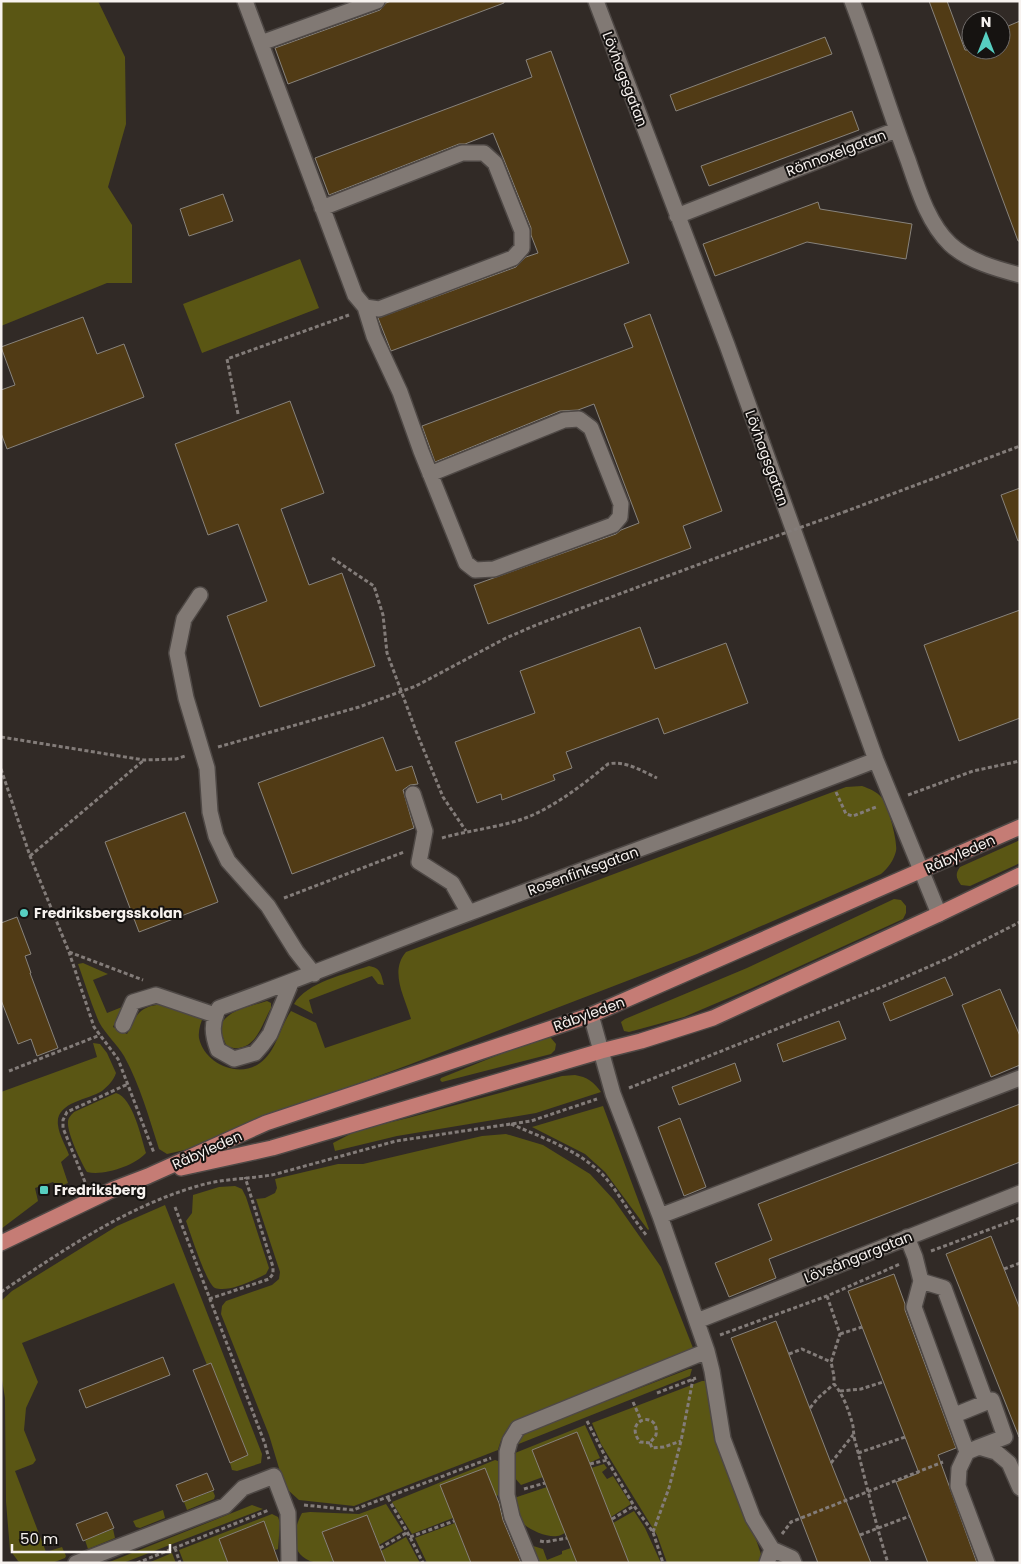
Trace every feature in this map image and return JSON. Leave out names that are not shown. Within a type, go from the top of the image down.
[{"type":"main road","name":"Råbyleden","points":[[1,1243],[114,1189],[148,1176],[266,1123],[590,1015],[1020,827]]},
{"type":"main road","name":"Råbyleden","points":[[148,1176],[272,1148],[601,1051],[641,1041],[713,1018],[1020,875]]},
{"type":"street","points":[[245,1],[355,295],[366,307],[374,336],[400,392],[430,474],[466,562],[475,570],[494,569],[613,525],[620,517],[622,504],[591,428],[579,419],[564,420],[430,474]]},
{"type":"street","points":[[261,43],[377,1]]},
{"type":"street","name":"Lövhagsgatan","points":[[596,1],[727,345],[876,760],[939,914]]},
{"type":"street","name":"Rönnoxelgatan","points":[[677,216],[896,130],[858,3]]},
{"type":"street","points":[[896,130],[921,197],[934,224],[951,245],[979,263],[1020,275]]},
{"type":"street","points":[[322,208],[462,154],[484,154],[495,163],[522,231],[522,248],[513,258],[379,309],[366,307]]},
{"type":"street","points":[[200,596],[184,619],[177,653],[186,698],[207,768],[210,812],[216,836],[228,861],[268,906],[296,951],[314,974]]},
{"type":"street","name":"Rosenfinksgatan","points":[[215,1015],[219,1008],[291,983],[469,913],[876,760]]},
{"type":"street","points":[[413,794],[425,831],[419,862],[452,884],[469,913]]},
{"type":"street","points":[[123,1025],[133,1002],[156,995],[215,1015],[213,1018],[213,1035],[218,1050],[234,1058],[255,1053],[270,1034],[291,983]]},
{"type":"street","points":[[590,1015],[613,1094],[660,1216],[705,1346],[712,1371],[723,1439],[753,1518],[770,1556],[792,1558],[794,1563]]},
{"type":"street","points":[[660,1216],[1020,1078]]},
{"type":"street","name":"Lövsångargatan","points":[[697,1321],[1020,1193]]},
{"type":"street","points":[[907,1238],[921,1281],[914,1306],[955,1415],[973,1450]]},
{"type":"street","points":[[921,1281],[944,1288],[986,1402]]},
{"type":"street","points":[[530,1563],[512,1517],[507,1495],[507,1452],[510,1441],[518,1428],[705,1346]]},
{"type":"street","points":[[955,1415],[992,1400],[1005,1437],[973,1450],[959,1469],[958,1486],[987,1563]]},
{"type":"street","points":[[973,1450],[996,1452],[1009,1463],[1020,1488]]},
{"type":"street","points":[[76,1563],[225,1506],[243,1488],[274,1476],[288,1513],[289,1563]]},
{"type":"path","points":[[238,414],[227,359],[349,314],[355,295]]},
{"type":"path","points":[[1,737],[144,760],[176,759],[359,707],[416,686],[506,638],[536,625],[1020,446]]},
{"type":"path","points":[[332,558],[374,586],[383,616],[387,653],[401,692],[443,797],[466,831]]},
{"type":"path","points":[[30,856],[144,760]]},
{"type":"path","points":[[830,778],[846,814],[853,816],[973,771],[1020,760]]},
{"type":"path","points":[[268,906],[288,896],[380,862],[423,843],[534,815],[565,798],[608,764],[616,762],[629,765],[657,778]]},
{"type":"path","points":[[1,769],[30,856],[69,952],[94,1027],[118,1059],[154,1152]]},
{"type":"path","points":[[1,1292],[129,1212],[181,1191],[206,1184],[276,1174],[396,1141],[531,1121],[613,1094],[894,982],[951,957],[1020,922]]},
{"type":"path","points":[[9,1071],[100,1035]]},
{"type":"path","points":[[85,1182],[63,1128],[63,1120],[67,1112],[128,1084]]},
{"type":"path","points":[[510,1124],[540,1136],[580,1157],[601,1174],[650,1239]]},
{"type":"path","points":[[209,1299],[269,1279],[273,1274],[273,1267],[245,1178]]},
{"type":"path","points":[[175,1207],[265,1444],[274,1476]]},
{"type":"path","points":[[705,1346],[915,1258],[1020,1218]]},
{"type":"path","points":[[1004,1269],[1020,1263]]},
{"type":"path","points":[[827,1296],[840,1334],[830,1362],[834,1384],[840,1392],[853,1423],[853,1435],[869,1491],[877,1529],[888,1563]]},
{"type":"path","points":[[840,1334],[862,1327]]},
{"type":"path","points":[[789,1354],[802,1349],[830,1362]]},
{"type":"path","points":[[653,1532],[669,1488],[681,1441],[693,1379]]},
{"type":"path","points":[[840,1392],[861,1389],[883,1382]]},
{"type":"path","points":[[810,1408],[834,1384]]},
{"type":"path","points":[[633,1402],[641,1420]]},
{"type":"path","points":[[587,1420],[607,1460],[634,1506],[653,1532],[663,1563]]},
{"type":"path","points":[[641,1420],[652,1420],[656,1426],[656,1435],[650,1443],[640,1442],[636,1434],[638,1423],[641,1420]]},
{"type":"path","points":[[831,1463],[853,1435]]},
{"type":"path","points":[[858,1453],[905,1437]]},
{"type":"path","points":[[650,1443],[652,1448],[657,1448],[681,1441]]},
{"type":"path","points":[[770,1556],[790,1522],[973,1450]]},
{"type":"path","points":[[137,1563],[285,1504],[353,1510],[507,1452]]},
{"type":"path","points":[[590,1464],[607,1460]]},
{"type":"path","points":[[388,1498],[423,1563]]},
{"type":"path","points":[[612,1520],[634,1506]]},
{"type":"path","points":[[860,1535],[910,1516]]},
{"type":"path","points":[[410,1537],[454,1520]]},
{"type":"path","points":[[380,1548],[408,1532]]},
{"type":"path","points":[[521,1539],[527,1537],[545,1542],[567,1538]]},
{"type":"path","points":[[175,1548],[180,1563]]},
{"type":"shaded area","points":[[1,1],[98,1],[125,57],[126,124],[108,187],[132,225],[132,283],[107,283],[1,326]]},
{"type":"shaded area","points":[[300,259],[319,308],[202,353],[183,304]]},
{"type":"shaded area","points":[[862,786],[875,792],[882,798],[890,815],[894,832],[896,851],[890,864],[881,874],[697,954],[262,1119],[189,1149],[167,1154],[159,1149],[130,1067],[99,1022],[78,964],[83,963],[108,974],[93,980],[107,1013],[122,1007],[113,1027],[127,1034],[139,1013],[154,1005],[188,1010],[204,1015],[199,1029],[199,1038],[202,1047],[208,1055],[223,1066],[232,1069],[251,1068],[260,1063],[270,1052],[291,1011],[316,1023],[325,1048],[411,1019],[402,993],[399,976],[401,960],[406,952],[846,787]]},
{"type":"shaded area","points":[[1020,840],[1020,863],[970,886],[961,885],[957,876],[960,867]]},
{"type":"shaded area","points":[[894,899],[901,900],[906,906],[906,913],[903,919],[684,1017],[629,1032],[624,1031],[621,1022],[625,1019],[747,968]]},
{"type":"shaded area","points":[[369,966],[378,970],[384,985],[378,984],[372,976],[309,1000],[313,1014],[294,1004],[300,996],[317,984]]},
{"type":"shaded area","points":[[267,1001],[271,1003],[271,1008],[255,1038],[244,1047],[227,1047],[219,1028],[227,1017],[239,1010]]},
{"type":"shaded area","points":[[543,1037],[551,1038],[556,1044],[555,1050],[551,1054],[442,1082],[440,1080],[441,1078]]},
{"type":"shaded area","points":[[93,1043],[100,1044],[107,1053],[116,1073],[111,1083],[102,1091],[67,1107],[58,1117],[61,1137],[69,1155],[61,1162],[68,1183],[58,1187],[53,1182],[35,1188],[38,1201],[1,1229],[1,1092],[97,1057]]},
{"type":"shaded area","points":[[575,1075],[590,1080],[601,1092],[536,1113],[397,1136],[335,1151],[333,1143],[358,1130],[562,1076]]},
{"type":"shaded area","points":[[116,1093],[122,1096],[132,1110],[146,1153],[127,1166],[118,1169],[102,1173],[87,1172],[72,1140],[68,1127],[69,1119],[74,1112]]},
{"type":"shaded area","points":[[603,1106],[648,1230],[605,1172],[585,1154],[532,1127]]},
{"type":"shaded area","points":[[506,1134],[543,1145],[590,1174],[614,1200],[661,1267],[693,1348],[521,1418],[506,1431],[498,1450],[354,1506],[299,1500],[289,1491],[282,1478],[269,1435],[221,1314],[222,1306],[226,1301],[272,1285],[279,1279],[280,1272],[256,1199],[265,1198],[275,1193],[277,1188],[275,1179],[338,1164],[363,1164],[482,1136]]},
{"type":"shaded area","points":[[235,1186],[242,1189],[246,1197],[269,1268],[266,1274],[248,1282],[227,1289],[220,1289],[215,1288],[208,1278],[186,1221],[192,1213],[193,1195],[219,1187]]},
{"type":"shaded area","points":[[165,1205],[262,1454],[261,1463],[237,1471],[232,1470],[230,1463],[248,1455],[211,1363],[207,1365],[174,1283],[22,1343],[38,1382],[26,1408],[24,1430],[36,1460],[33,1464],[15,1471],[46,1552],[62,1547],[66,1556],[52,1563],[22,1563],[18,1561],[10,1550],[6,1502],[5,1398],[1,1374],[1,1301],[12,1291],[117,1226]]},
{"type":"shaded area","points":[[692,1369],[690,1376],[516,1445],[521,1437],[534,1429]]},
{"type":"shaded area","points":[[706,1381],[708,1385],[762,1557],[760,1563],[667,1563],[657,1535],[601,1444],[592,1423]]},
{"type":"shaded area","points":[[585,1425],[600,1458],[589,1463],[577,1432],[532,1450],[543,1477],[521,1485],[514,1477],[515,1453]]},
{"type":"shaded area","points":[[495,1460],[498,1461],[499,1495],[496,1496],[485,1468],[441,1485],[453,1518],[412,1534],[392,1502]]},
{"type":"shaded area","points":[[604,1464],[607,1468],[602,1472],[607,1479],[613,1476],[631,1504],[611,1517],[591,1468]]},
{"type":"shaded area","points":[[547,1487],[565,1533],[559,1536],[547,1535],[530,1529],[521,1522],[516,1511],[514,1498]]},
{"type":"shaded area","points":[[213,1491],[214,1499],[187,1510],[184,1502]]},
{"type":"shaded area","points":[[386,1504],[403,1531],[379,1545],[367,1515],[322,1532],[333,1561],[313,1562],[303,1557],[299,1552],[296,1546],[295,1533],[302,1513],[359,1514]]},
{"type":"shaded area","points":[[252,1505],[263,1509],[123,1563],[107,1563]]},
{"type":"shaded area","points":[[163,1510],[165,1518],[140,1528],[136,1527],[133,1521]]},
{"type":"shaded area","points":[[634,1511],[645,1528],[661,1563],[629,1563],[613,1523]]},
{"type":"shaded area","points":[[272,1514],[278,1517],[280,1523],[278,1549],[275,1550],[263,1521],[219,1539],[228,1563],[184,1563],[179,1550]]},
{"type":"shaded area","points":[[455,1523],[471,1563],[427,1563],[415,1538]]},
{"type":"shaded area","points":[[113,1529],[115,1538],[88,1549],[85,1540]]},
{"type":"shaded area","points":[[406,1537],[420,1563],[386,1563],[381,1551]]},
{"type":"shaded area","points":[[530,1545],[543,1549],[547,1560],[571,1548],[577,1563],[536,1563]]},
{"type":"shaded area","points":[[172,1553],[176,1563],[148,1563]]},
{"type":"building","points":[[391,1],[504,1],[504,3],[288,84],[275,48],[380,10],[386,3]]},
{"type":"building","points":[[929,1],[947,1],[961,39],[961,60],[1011,60],[1011,25],[1020,21],[1020,241],[1018,241]]},
{"type":"building","points":[[825,37],[832,54],[676,111],[670,95]]},
{"type":"building","points":[[551,51],[629,263],[391,351],[378,318],[516,267],[526,257],[538,253],[531,235],[531,228],[493,133],[465,144],[459,144],[329,195],[315,158],[532,77],[526,60]]},
{"type":"building","points":[[852,111],[859,130],[709,186],[701,166]]},
{"type":"building","points":[[223,194],[233,221],[189,236],[180,209]]},
{"type":"building","points":[[818,202],[820,209],[912,224],[906,259],[807,242],[715,276],[703,244]]},
{"type":"building","points":[[650,314],[722,511],[683,526],[691,548],[488,624],[474,585],[616,534],[639,523],[594,404],[578,410],[560,411],[435,462],[422,426],[633,347],[624,324]]},
{"type":"building","points":[[83,317],[97,354],[124,344],[144,397],[7,449],[1,433],[1,390],[15,385],[1,347]]},
{"type":"building","points":[[290,401],[324,493],[281,509],[309,585],[342,573],[375,666],[260,707],[227,616],[267,601],[238,524],[208,535],[175,444]]},
{"type":"building","points":[[1020,488],[1020,540],[1018,541],[1001,495]]},
{"type":"building","points":[[1020,610],[1020,718],[959,741],[924,645]]},
{"type":"building","points":[[640,627],[655,669],[726,643],[748,703],[664,734],[658,718],[566,752],[572,768],[553,775],[555,780],[502,800],[501,794],[477,803],[455,742],[535,713],[520,671]]},
{"type":"building","points":[[383,737],[396,771],[412,766],[418,784],[410,785],[403,790],[414,828],[292,874],[258,783]]},
{"type":"building","points":[[185,812],[218,902],[139,932],[105,842]]},
{"type":"building","points":[[17,917],[31,954],[25,956],[30,973],[58,1048],[37,1056],[31,1039],[18,1044],[1,1000],[1,923]]},
{"type":"building","points":[[945,977],[953,995],[890,1021],[883,1003]]},
{"type":"building","points":[[1000,989],[1020,1036],[1020,1065],[991,1077],[962,1005]]},
{"type":"building","points":[[839,1021],[846,1039],[783,1062],[777,1044]]},
{"type":"building","points":[[735,1063],[741,1081],[679,1105],[672,1087]]},
{"type":"building","points":[[1020,1104],[1020,1162],[769,1259],[776,1278],[729,1297],[715,1263],[772,1240],[758,1204]]},
{"type":"building","points":[[680,1118],[706,1187],[684,1196],[658,1127]]},
{"type":"building","points":[[991,1236],[1020,1309],[1019,1437],[946,1254]]},
{"type":"building","points":[[894,1274],[905,1304],[905,1310],[956,1448],[938,1455],[977,1563],[928,1563],[896,1482],[919,1473],[848,1291]]},
{"type":"building","points":[[776,1321],[871,1563],[818,1563],[731,1338]]},
{"type":"building","points":[[163,1357],[170,1375],[86,1408],[79,1390]]},
{"type":"building","points":[[211,1363],[248,1455],[230,1463],[193,1370]]},
{"type":"building","points":[[577,1432],[629,1563],[577,1563],[545,1483],[532,1450]]},
{"type":"building","points":[[485,1468],[499,1503],[503,1520],[521,1563],[471,1563],[440,1485]]},
{"type":"building","points":[[207,1473],[214,1490],[183,1502],[176,1485]]},
{"type":"building","points":[[107,1512],[114,1528],[83,1541],[76,1524]]},
{"type":"building","points":[[367,1515],[386,1563],[334,1563],[322,1532]]},
{"type":"building","points":[[264,1521],[279,1563],[228,1563],[219,1539]]},
{"type":"place","name":"Fredriksbergsskolan","points":[[24,913]]},
{"type":"place","name":"Fredriksberg","points":[[44,1190]]}]
